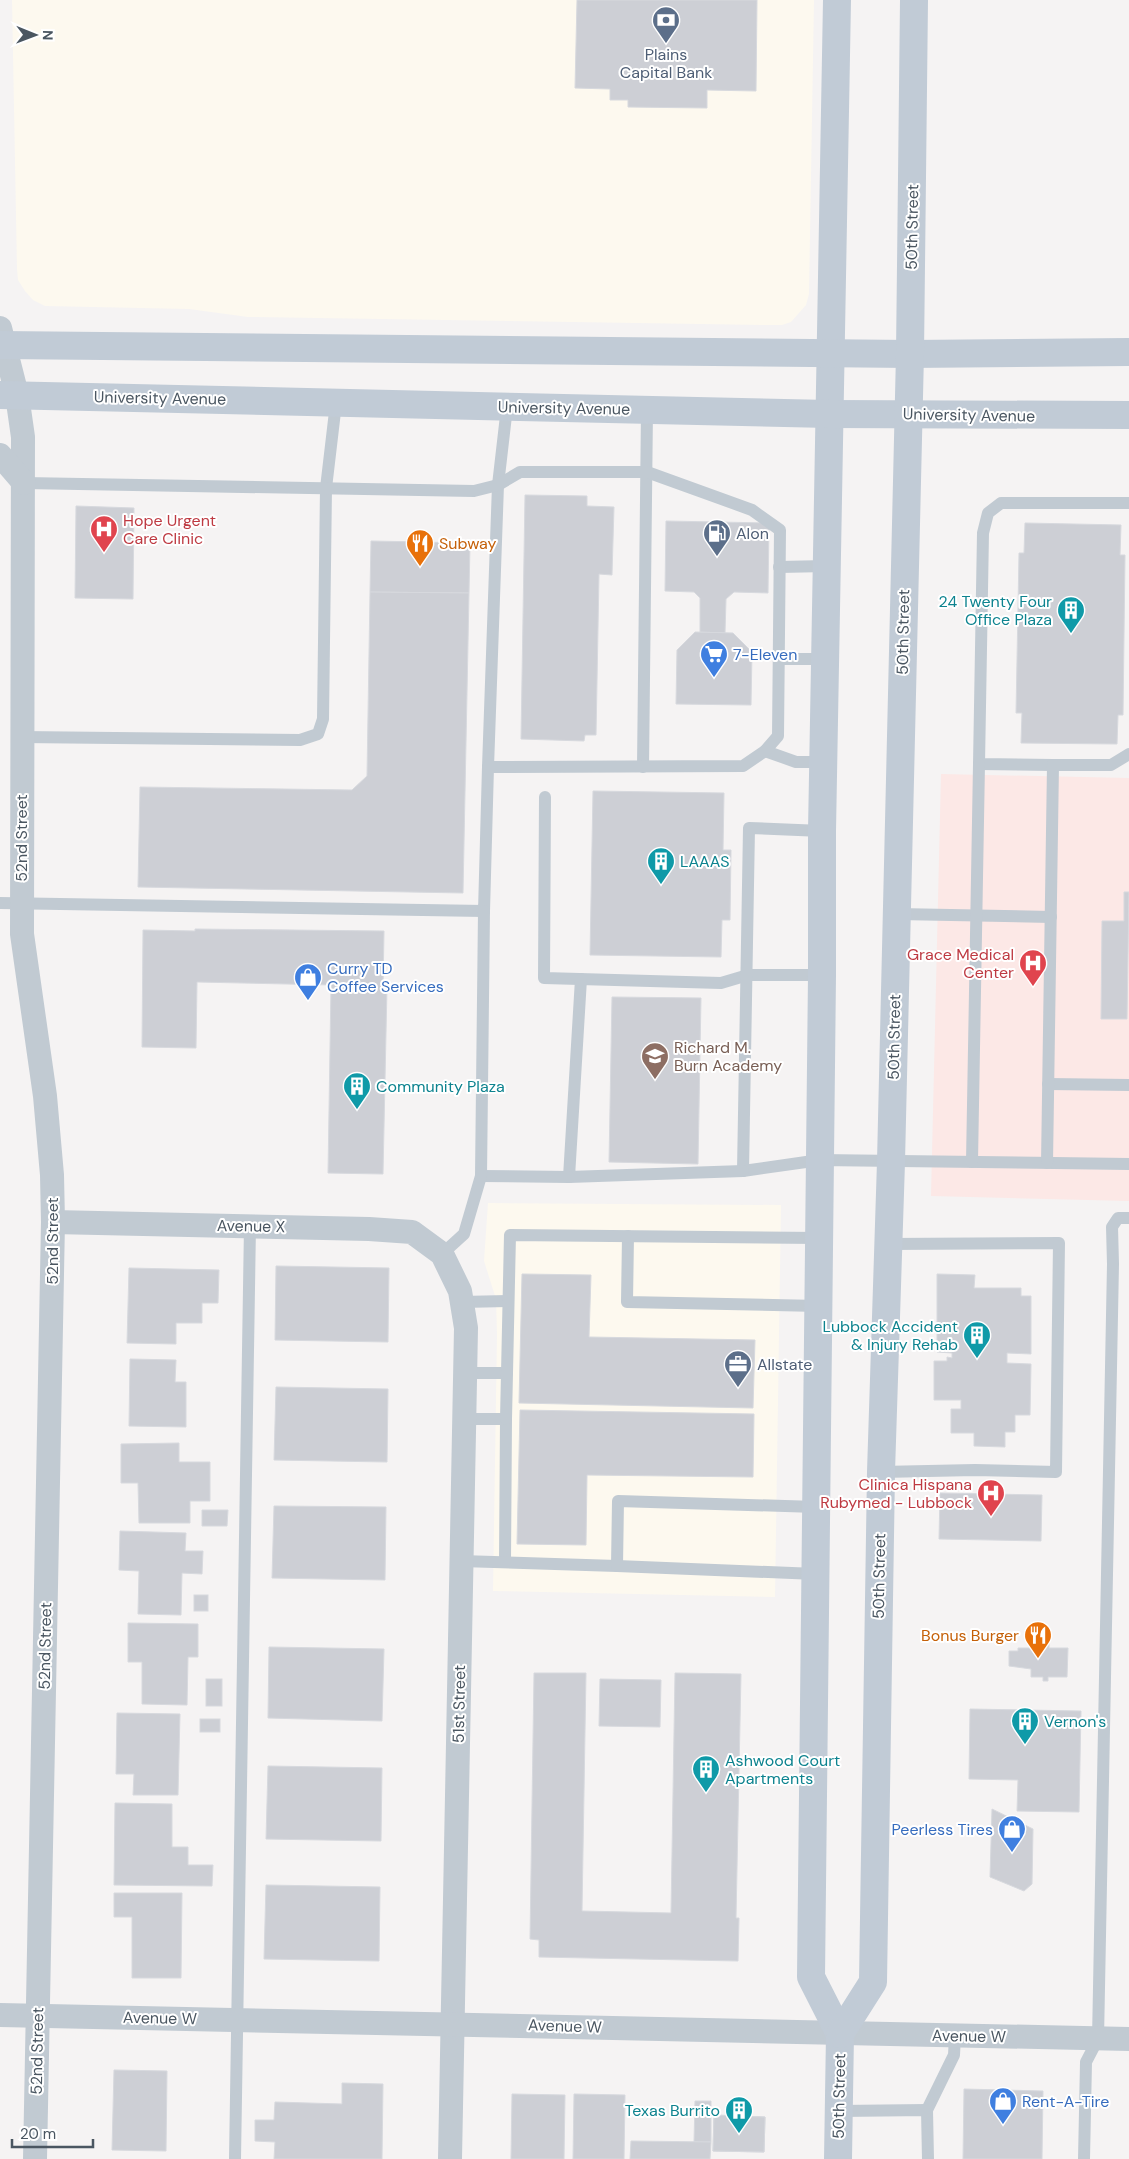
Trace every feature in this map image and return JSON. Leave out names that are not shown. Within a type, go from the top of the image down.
[{"type":"main road","name":"50th Street","points":[[837,0],[822,831],[819,1306],[811,1977],[840,2034],[838,2159]]},
{"type":"main road","name":"50th Street","points":[[840,2034],[872,1982],[881,1472],[891,1162],[910,354],[914,0]]},
{"type":"main road","points":[[1,339],[910,354],[1129,352]]},
{"type":"main road","name":"University Avenue","points":[[9,395],[829,414],[1129,415]]},
{"type":"street","name":"52nd Street","points":[[1,339],[9,395],[23,437],[24,483],[21,737],[11,904],[22,934],[46,1096],[52,1175],[53,1222],[35,2159]]},
{"type":"street","points":[[0,455],[24,483]]},
{"type":"street","name":"Avenue X","points":[[53,1222],[369,1229],[412,1232],[442,1254]]},
{"type":"street","name":"51st Street","points":[[442,1254],[460,1291],[466,1328],[450,2159]]},
{"type":"street","name":"Avenue W","points":[[0,2015],[453,2023],[840,2034],[1129,2039]]},
{"type":"lane","points":[[21,737],[300,740],[318,734],[323,718],[326,488],[336,403]]},
{"type":"lane","points":[[442,1254],[464,1234],[481,1176],[484,911],[488,767],[498,485],[507,407]]},
{"type":"lane","points":[[643,767],[647,410]]},
{"type":"lane","points":[[24,483],[474,491],[498,485],[520,472],[647,472],[752,510],[780,530],[778,736],[765,750],[743,766],[488,767]]},
{"type":"lane","points":[[972,1162],[983,533],[988,513],[1001,502],[1129,503]]},
{"type":"lane","points":[[779,567],[827,566]]},
{"type":"lane","points":[[779,659],[826,658]]},
{"type":"lane","points":[[765,750],[796,762],[824,762]]},
{"type":"lane","points":[[979,764],[1111,765],[1129,754]]},
{"type":"lane","points":[[1047,1163],[1053,765]]},
{"type":"lane","points":[[545,797],[544,978],[721,983],[748,975],[822,975]]},
{"type":"lane","points":[[743,1171],[748,975],[749,828],[822,831]]},
{"type":"lane","points":[[11,904],[484,911]]},
{"type":"lane","points":[[897,914],[1051,917]]},
{"type":"lane","points":[[569,1177],[581,979]]},
{"type":"lane","points":[[1048,1084],[1129,1085]]},
{"type":"lane","points":[[481,1176],[569,1177],[743,1171],[820,1160],[1129,1164]]},
{"type":"lane","points":[[1084,2159],[1086,2062],[1098,2039],[1108,1578],[1112,1227],[1118,1218],[1129,1218]]},
{"type":"lane","points":[[235,2159],[250,1226]]},
{"type":"lane","points":[[505,1562],[510,1236],[819,1238]]},
{"type":"lane","points":[[628,1236],[627,1302],[819,1306]]},
{"type":"lane","points":[[881,1472],[975,1470],[1056,1472],[1059,1243],[887,1244]]},
{"type":"lane","points":[[461,1302],[508,1301]]},
{"type":"lane","points":[[465,1373],[507,1373]]},
{"type":"lane","points":[[464,1419],[506,1419]]},
{"type":"lane","points":[[617,1566],[618,1501],[816,1507]]},
{"type":"lane","points":[[461,1561],[816,1574]]},
{"type":"lane","points":[[928,2159],[927,2110],[954,2055],[955,2036]]},
{"type":"lane","points":[[839,2111],[927,2110]]},
{"type":"shaded area","points":[[12,0],[814,0],[809,294],[806,305],[791,322],[782,325],[248,317],[189,309],[45,306],[33,300],[18,280]]},
{"type":"shaded area","name":"Grace Medical Center","points":[[941,774],[1129,778],[1129,1201],[931,1196]]},
{"type":"shaded area","points":[[488,1203],[781,1205],[775,1597],[493,1591],[497,1334],[496,1299],[484,1261]]},
{"type":"building","name":"Plains Capital Bank","points":[[577,0],[757,0],[756,91],[707,90],[707,108],[628,107],[628,100],[610,100],[610,89],[575,88]]},
{"type":"building","points":[[525,495],[587,496],[587,506],[614,507],[612,575],[599,574],[596,735],[585,735],[584,741],[521,739]]},
{"type":"building","name":"Hope Urgent Care Clinic","points":[[76,506],[134,508],[133,599],[75,598]]},
{"type":"building","name":"Alon","points":[[666,521],[769,523],[768,593],[734,592],[726,599],[725,633],[700,632],[700,598],[694,592],[665,591]]},
{"type":"building","name":"24 Twenty Four Office Plaza","points":[[1025,523],[1121,525],[1120,555],[1125,555],[1123,715],[1118,715],[1117,744],[1021,743],[1022,713],[1016,713],[1019,553],[1024,553]]},
{"type":"building","name":"Subway","points":[[371,541],[470,543],[469,593],[370,592]]},
{"type":"building","points":[[370,592],[469,593],[463,893],[138,887],[140,787],[352,790],[367,776]]},
{"type":"building","name":"7-Eleven","points":[[695,632],[733,633],[752,652],[751,705],[676,704],[677,650]]},
{"type":"building","name":"LAAAS","points":[[593,791],[724,793],[723,850],[731,850],[730,920],[722,920],[721,957],[590,955]]},
{"type":"building","points":[[1124,892],[1129,892],[1127,1019],[1101,1019],[1102,921],[1124,921]]},
{"type":"building","name":"Community Plaza","points":[[195,929],[384,931],[383,986],[387,987],[383,1174],[328,1173],[331,985],[197,982],[196,1048],[142,1047],[143,930],[195,931]]},
{"type":"building","name":"Richard M. Burn Academy","points":[[612,997],[701,998],[698,1164],[609,1162]]},
{"type":"building","points":[[276,1266],[389,1268],[388,1342],[275,1340]]},
{"type":"building","points":[[129,1268],[219,1270],[218,1303],[202,1303],[202,1323],[176,1323],[176,1344],[127,1343]]},
{"type":"building","points":[[522,1274],[591,1275],[589,1337],[755,1340],[753,1408],[519,1403]]},
{"type":"building","name":"Lubbock Accident & Injury Rehab","points":[[937,1274],[975,1275],[974,1288],[1021,1288],[1021,1296],[1031,1296],[1031,1354],[1007,1353],[1007,1363],[1031,1364],[1030,1415],[1015,1415],[1015,1432],[1005,1432],[1005,1447],[974,1446],[974,1433],[951,1433],[951,1409],[961,1409],[961,1400],[934,1400],[934,1361],[947,1361],[947,1357],[952,1358],[952,1353],[937,1352]]},
{"type":"building","points":[[130,1359],[176,1360],[175,1382],[186,1382],[186,1427],[129,1426]]},
{"type":"building","points":[[276,1387],[388,1389],[387,1462],[274,1460]]},
{"type":"building","points":[[520,1410],[754,1414],[753,1477],[587,1475],[586,1545],[517,1544]]},
{"type":"building","points":[[179,1443],[179,1462],[210,1462],[210,1501],[190,1501],[190,1523],[139,1523],[138,1483],[121,1483],[121,1444]]},
{"type":"building","name":"Clinica Hispana Rubymed - Lubbock","points":[[940,1493],[1042,1495],[1041,1541],[939,1539]]},
{"type":"building","points":[[274,1506],[386,1507],[385,1580],[272,1578]]},
{"type":"building","points":[[202,1510],[228,1510],[227,1526],[202,1526]]},
{"type":"building","points":[[120,1531],[186,1533],[185,1551],[203,1551],[202,1574],[182,1573],[181,1615],[138,1614],[139,1571],[119,1570]]},
{"type":"building","points":[[194,1595],[208,1595],[208,1611],[194,1611]]},
{"type":"building","points":[[128,1623],[198,1624],[198,1657],[188,1657],[187,1705],[142,1704],[142,1662],[128,1662]]},
{"type":"building","name":"Bonus Burger","points":[[1044,1640],[1049,1640],[1049,1648],[1068,1648],[1067,1677],[1048,1677],[1048,1681],[1043,1681],[1043,1677],[1031,1677],[1031,1669],[1009,1666],[1009,1651],[1018,1651],[1018,1648],[1043,1648]]},
{"type":"building","points":[[269,1647],[384,1649],[382,1721],[268,1718]]},
{"type":"building","name":"Ashwood Court Apartments","points":[[534,1673],[586,1673],[582,1911],[671,1913],[675,1673],[741,1674],[736,1918],[739,1918],[738,1961],[539,1957],[539,1940],[530,1939]]},
{"type":"building","points":[[206,1679],[222,1679],[222,1706],[206,1706]]},
{"type":"building","points":[[600,1679],[661,1680],[660,1727],[599,1726]]},
{"type":"building","name":"Vernon's","points":[[970,1709],[1081,1711],[1079,1812],[1017,1811],[1018,1780],[969,1779]]},
{"type":"building","points":[[117,1713],[180,1714],[178,1795],[133,1795],[134,1774],[116,1774]]},
{"type":"building","points":[[200,1719],[220,1719],[220,1732],[200,1732]]},
{"type":"building","points":[[268,1766],[382,1768],[381,1841],[266,1839]]},
{"type":"building","points":[[115,1803],[172,1804],[172,1847],[188,1847],[188,1865],[213,1865],[212,1886],[114,1885]]},
{"type":"building","name":"Peerless Tires","points":[[992,1809],[1033,1829],[1032,1884],[1024,1891],[990,1877]]},
{"type":"building","points":[[266,1885],[380,1887],[379,1961],[264,1959]]},
{"type":"building","points":[[114,1893],[182,1893],[181,1978],[132,1978],[132,1917],[114,1917]]},
{"type":"building","points":[[114,2070],[167,2071],[166,2151],[112,2150]]},
{"type":"building","points":[[342,2083],[383,2084],[382,2159],[274,2159],[275,2142],[255,2141],[255,2120],[274,2120],[275,2102],[342,2104]]},
{"type":"building","name":"Rent-A-Tire","points":[[964,2089],[1043,2091],[1042,2159],[963,2159]]},
{"type":"building","points":[[512,2094],[565,2095],[564,2159],[511,2159]]},
{"type":"building","points":[[574,2094],[625,2095],[624,2159],[573,2159]]},
{"type":"building","name":"Texas Burrito","points":[[695,2101],[711,2101],[711,2142],[694,2142]]},
{"type":"building","name":"Texas Burrito","points":[[714,2115],[765,2117],[764,2152],[713,2151]]},
{"type":"building","name":"Texas Burrito","points":[[714,2115],[765,2117],[764,2152],[713,2151]]},
{"type":"building","points":[[631,2141],[711,2142],[710,2159],[630,2159]]},
{"type":"place","name":"Plains Capital Bank","points":[[666,44]]},
{"type":"place","name":"Hope Urgent Care Clinic","points":[[104,553]]},
{"type":"place","name":"Alon","points":[[717,557]]},
{"type":"place","name":"Subway","points":[[420,567]]},
{"type":"place","name":"24 Twenty Four Office Plaza","points":[[1071,634]]},
{"type":"place","name":"7-Eleven","points":[[714,678]]},
{"type":"place","name":"LAAAS","points":[[661,885]]},
{"type":"place","name":"Grace Medical Center","points":[[1033,987]]},
{"type":"place","name":"Curry TD Coffee Services","points":[[308,1001]]},
{"type":"place","name":"Richard M. Burn Academy","points":[[655,1080]]},
{"type":"place","name":"Community Plaza","points":[[357,1110]]},
{"type":"place","name":"Lubbock Accident & Injury Rehab","points":[[977,1359]]},
{"type":"place","name":"Allstate","points":[[738,1388]]},
{"type":"place","name":"Clinica Hispana Rubymed - Lubbock","points":[[991,1517]]},
{"type":"place","name":"Bonus Burger","points":[[1038,1659]]},
{"type":"place","name":"Vernon's","points":[[1025,1745]]},
{"type":"place","name":"Ashwood Court Apartments","points":[[706,1793]]},
{"type":"place","name":"Peerless Tires","points":[[1012,1853]]},
{"type":"place","name":"Rent-A-Tire","points":[[1003,2125]]},
{"type":"place","name":"Texas Burrito","points":[[739,2134]]}]
